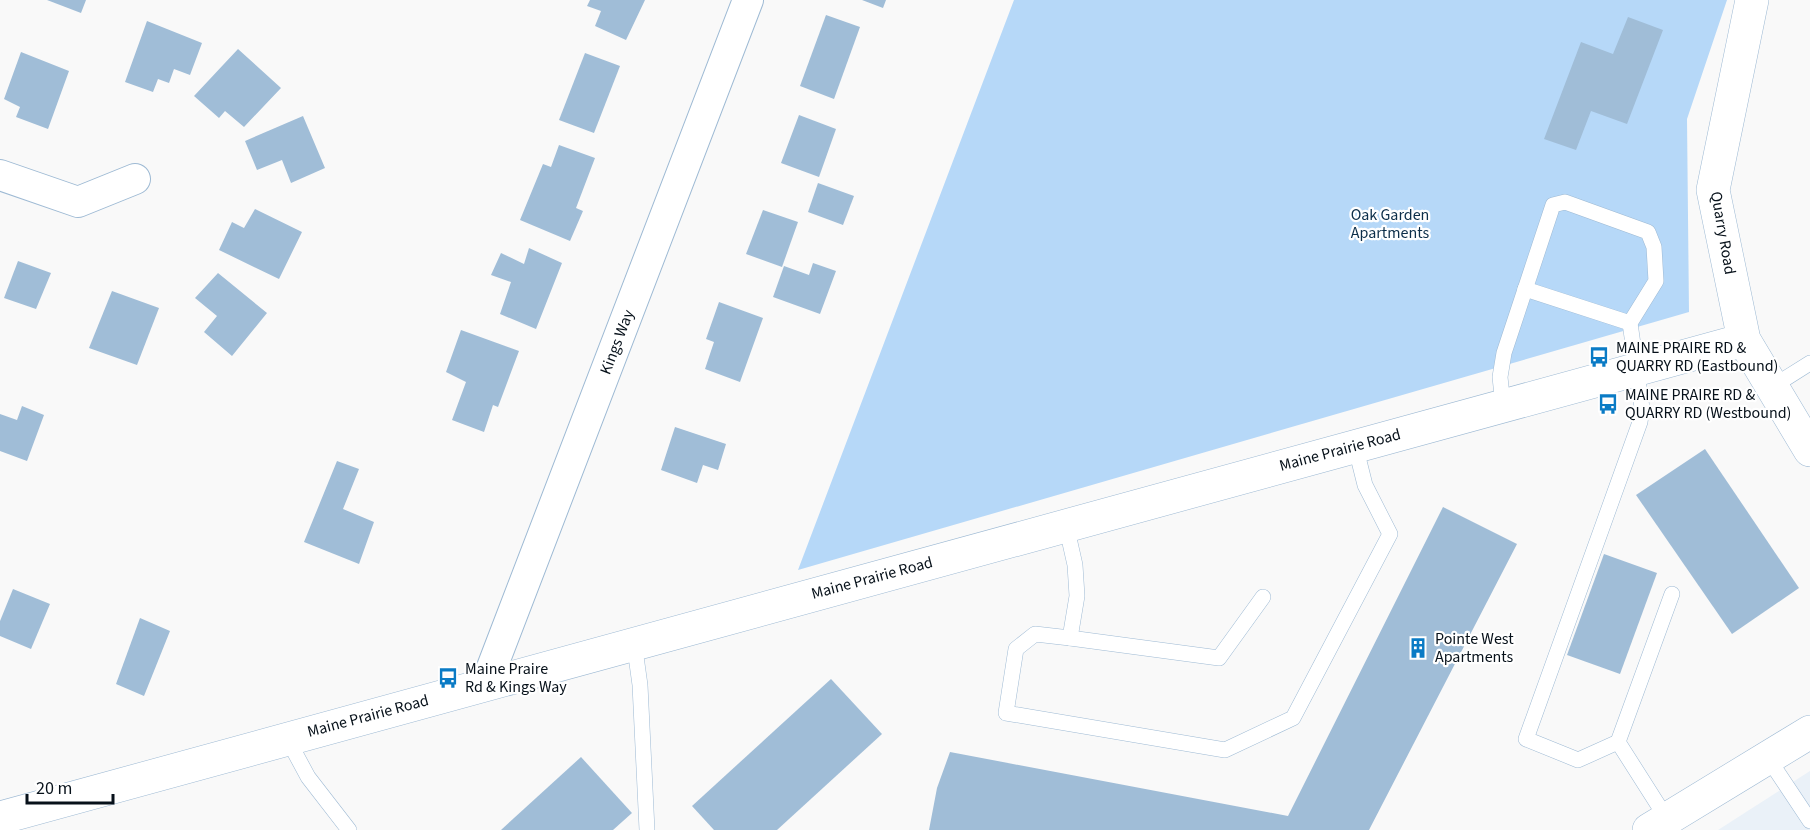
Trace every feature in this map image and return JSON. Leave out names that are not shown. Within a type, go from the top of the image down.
[{"type":"street","name":"Kings Way","points":[[486,683],[748,0]]},
{"type":"street","name":"Quarry Road","points":[[1752,0],[1713,190],[1744,340],[1810,450]]},
{"type":"street","points":[[0,175],[78,202],[135,179]]},
{"type":"street","name":"Maine Prairie Road","points":[[0,818],[634,642],[1744,340]]},
{"type":"street","points":[[1658,824],[1810,732]]},
{"type":"lane","points":[[1503,405],[1500,377],[1504,353],[1553,205],[1565,201],[1648,232],[1654,248],[1656,281],[1630,323],[1642,408],[1640,422],[1526,739],[1578,760],[1618,742],[1672,594]]},
{"type":"lane","points":[[1525,289],[1630,323]]},
{"type":"lane","points":[[1772,387],[1810,363]]},
{"type":"lane","points":[[1263,597],[1219,658],[1035,634],[1016,649],[1006,712],[1225,750],[1293,718],[1390,534],[1365,485],[1355,446]]},
{"type":"lane","points":[[1066,525],[1075,565],[1077,596],[1070,638]]},
{"type":"lane","points":[[634,642],[640,686],[647,830]]},
{"type":"lane","points":[[287,738],[308,777],[349,830]]},
{"type":"lane","points":[[1618,742],[1658,824]]},
{"type":"lane","points":[[1768,758],[1810,821]]},
{"type":"shaded area","points":[[1810,771],[1810,830],[1718,830]]},
{"type":"green space","name":"Oak Garden Apartments","points":[[1014,0],[1727,0],[1687,119],[1689,312],[798,570]]},
{"type":"building","points":[[47,0],[86,0],[81,13]]},
{"type":"building","points":[[590,0],[645,0],[626,40],[595,26],[601,11],[587,6]]},
{"type":"building","points":[[862,0],[886,0],[883,8]]},
{"type":"building","points":[[826,15],[860,27],[834,99],[800,86]]},
{"type":"building","points":[[1628,17],[1663,30],[1627,124],[1591,111],[1576,150],[1544,139],[1581,42],[1613,54]]},
{"type":"building","points":[[147,21],[202,43],[190,75],[174,69],[169,83],[158,79],[153,92],[125,82]]},
{"type":"building","points":[[238,49],[281,88],[244,127],[225,111],[219,118],[194,96]]},
{"type":"building","points":[[21,52],[69,71],[48,129],[16,117],[20,107],[4,99]]},
{"type":"building","points":[[585,53],[620,66],[594,133],[559,120]]},
{"type":"building","points":[[799,115],[836,129],[819,177],[781,163]]},
{"type":"building","points":[[303,116],[325,168],[291,183],[282,160],[257,170],[245,141]]},
{"type":"building","points":[[559,145],[595,158],[576,208],[583,211],[570,241],[520,220],[543,164],[551,167]]},
{"type":"building","points":[[818,183],[854,196],[843,225],[808,212]]},
{"type":"building","points":[[255,209],[302,232],[279,279],[219,250],[232,222],[244,228]]},
{"type":"building","points":[[763,210],[798,222],[782,267],[746,254]]},
{"type":"building","points":[[529,248],[562,263],[536,329],[500,314],[511,282],[491,275],[501,253],[524,264]]},
{"type":"building","points":[[18,261],[51,273],[36,309],[4,298]]},
{"type":"building","points":[[813,263],[836,271],[820,314],[773,297],[784,266],[809,275]]},
{"type":"building","points":[[218,273],[267,313],[232,356],[204,332],[217,316],[195,298]]},
{"type":"building","points":[[112,291],[159,308],[137,365],[89,348]]},
{"type":"building","points":[[719,302],[763,318],[740,382],[705,369],[714,342],[706,339]]},
{"type":"building","points":[[461,330],[519,351],[498,407],[493,405],[484,432],[452,420],[466,382],[446,372]]},
{"type":"building","points":[[22,406],[44,415],[27,461],[0,451],[0,414],[17,420]]},
{"type":"building","points":[[675,427],[726,444],[718,470],[703,465],[697,483],[661,470]]},
{"type":"building","points":[[1705,449],[1799,588],[1732,634],[1636,495]]},
{"type":"building","points":[[337,461],[359,469],[343,509],[374,522],[359,564],[304,542]]},
{"type":"building","name":"Pointe West Apartments","points":[[1443,507],[1517,544],[1369,830],[929,830],[937,788],[950,752],[1288,816]]},
{"type":"building","points":[[1604,554],[1657,573],[1620,674],[1567,655]]},
{"type":"building","points":[[13,589],[50,604],[31,649],[0,636],[0,621]]},
{"type":"building","points":[[140,618],[170,631],[144,696],[116,684]]},
{"type":"building","points":[[831,679],[882,734],[777,830],[714,830],[692,806]]},
{"type":"building","points":[[581,757],[632,813],[613,830],[501,830]]},
{"type":"place","name":"MAINE PRAIRE RD & QUARRY RD (Eastbound)","points":[[1599,357]]},
{"type":"place","name":"MAINE PRAIRE RD & QUARRY RD (Westbound)","points":[[1608,404]]},
{"type":"place","name":"Pointe West Apartments","points":[[1418,648]]},
{"type":"place","name":"Maine Praire Rd & Kings Way","points":[[448,678]]}]
